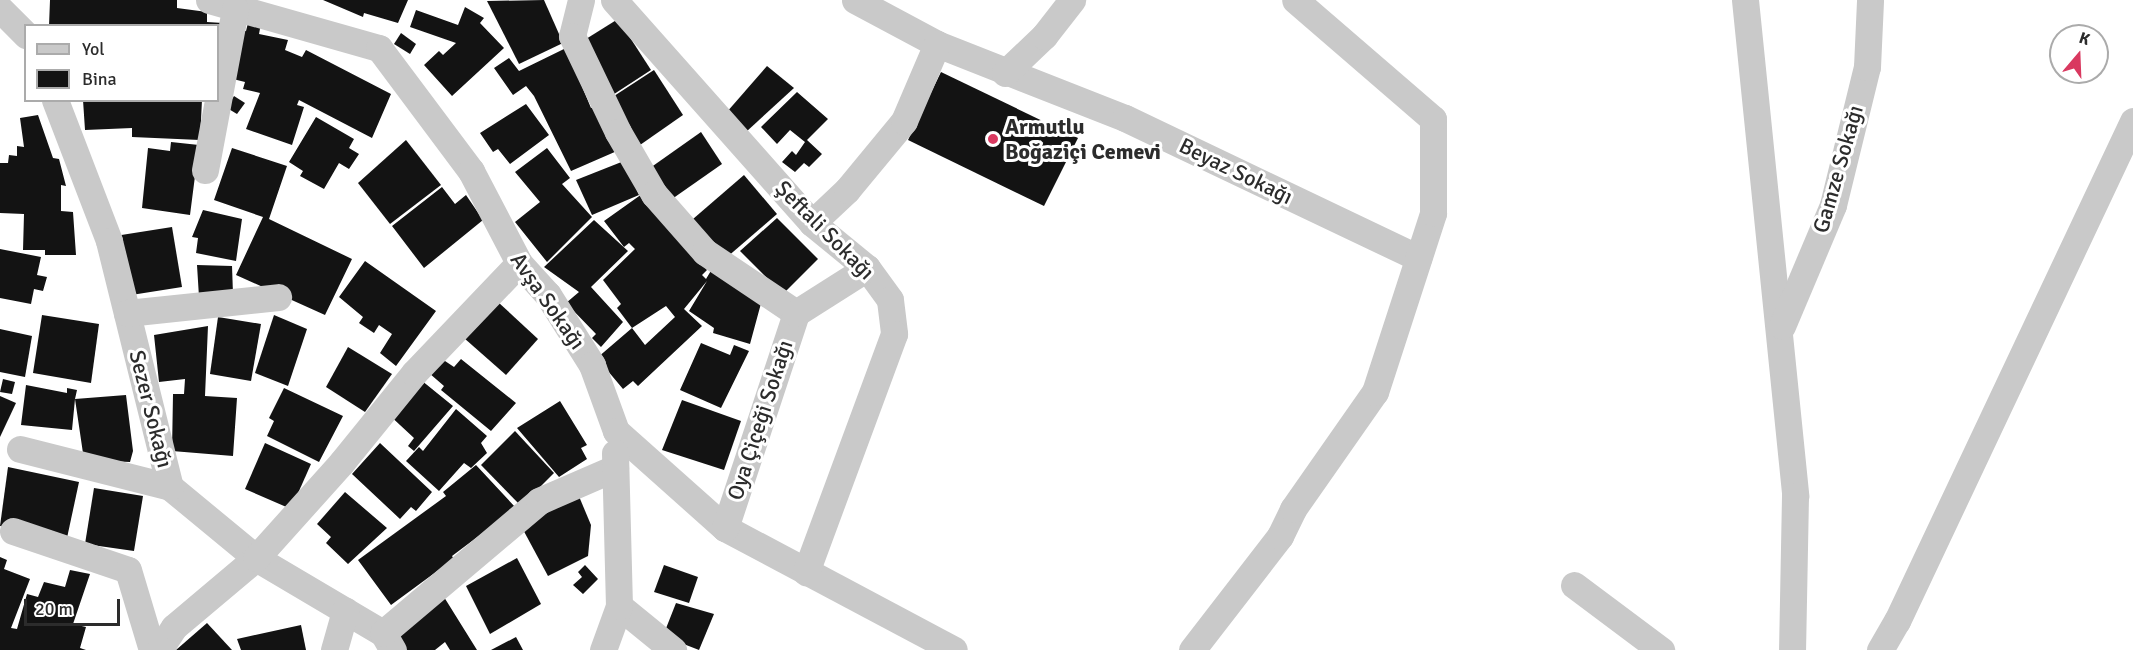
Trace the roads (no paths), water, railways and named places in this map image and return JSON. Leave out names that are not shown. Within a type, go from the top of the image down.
[{"type":"street","name":"Avşa Sokağı","points":[[209,0],[379,48],[471,171],[519,263],[548,295],[592,365],[616,431],[725,528],[954,650]]},
{"type":"street","name":"Oya Çiçeği Sokağı","points":[[581,0],[572,36],[618,132],[654,194],[705,252],[796,313]]},
{"type":"street","name":"Şeftali Sokağı","points":[[614,0],[812,223],[867,268],[890,300],[894,334],[806,572]]},
{"type":"street","name":"Beyaz Sokağı","points":[[855,0],[937,44],[1005,73],[1125,118],[1418,258]]},
{"type":"street","points":[[1005,73],[1044,36],[1072,0]]},
{"type":"street","points":[[1192,650],[1280,536],[1293,508],[1375,392],[1433,213],[1433,119],[1295,0]]},
{"type":"street","points":[[1745,0],[1795,496],[1792,650]]},
{"type":"street","name":"Gamze Sokağı","points":[[1780,332],[1833,205],[1867,67],[1870,0]]},
{"type":"street","points":[[219,95],[235,9]]},
{"type":"street","points":[[2,20],[24,34]]},
{"type":"street","points":[[812,223],[847,190],[904,121],[937,44]]},
{"type":"street","name":"Sezer Sokağı","points":[[56,102],[109,241],[170,487],[256,558],[345,611],[388,641]]},
{"type":"street","points":[[205,170],[218,102]]},
{"type":"street","points":[[1880,650],[1897,621],[2133,121]]},
{"type":"street","points":[[159,650],[174,627],[256,558],[342,462],[414,373],[519,263]]},
{"type":"street","name":"Oya Çiçeği Sokağı","points":[[725,528],[796,313],[867,268]]},
{"type":"street","points":[[127,314],[278,297]]},
{"type":"street","points":[[603,650],[620,606],[615,468],[616,431]]},
{"type":"street","points":[[20,449],[170,487]]},
{"type":"street","points":[[388,641],[540,501],[615,468]]},
{"type":"street","points":[[13,531],[128,570],[152,650]]},
{"type":"street","points":[[1574,585],[1661,650]]},
{"type":"street","points":[[620,606],[673,650]]},
{"type":"street","points":[[334,650],[345,611]]},
{"type":"place","name":"Armutlu Boğaziçi Cemevi","points":[[993,139]]}]
